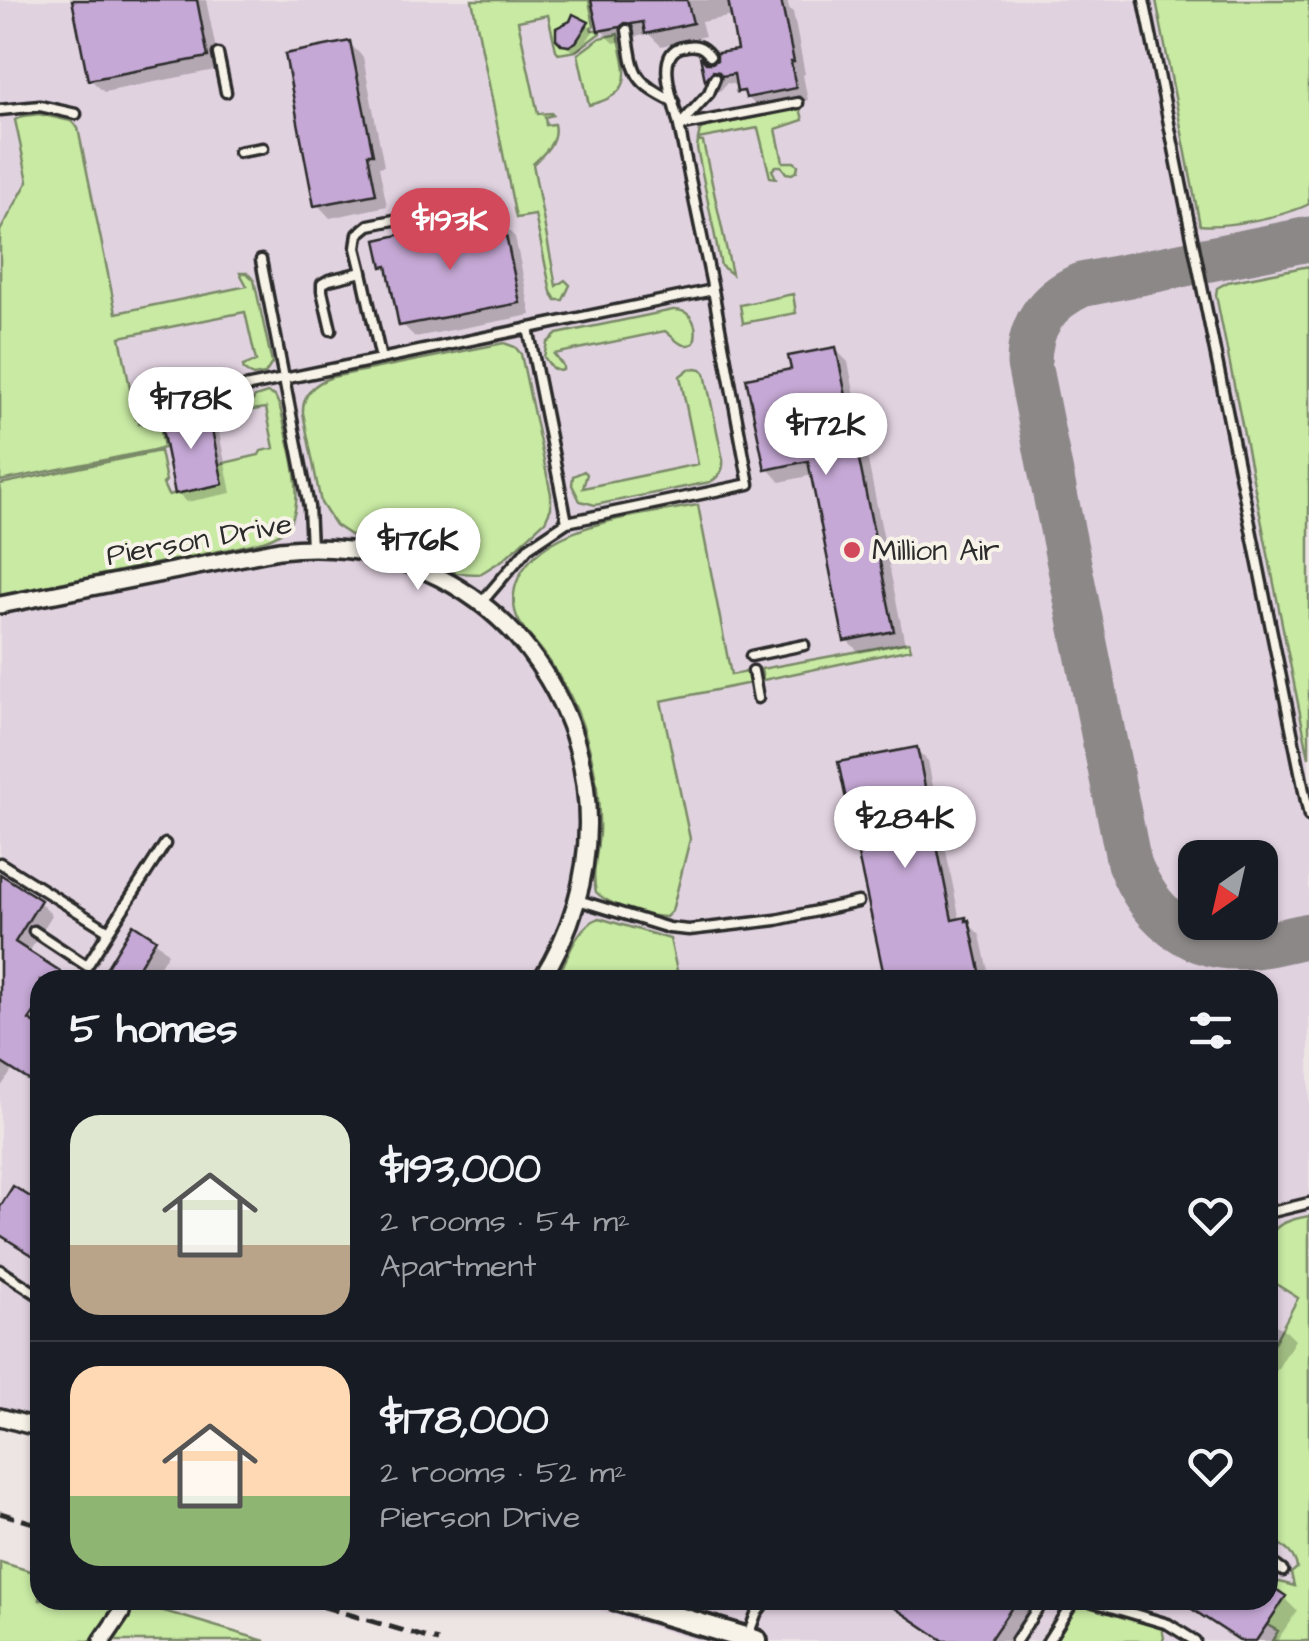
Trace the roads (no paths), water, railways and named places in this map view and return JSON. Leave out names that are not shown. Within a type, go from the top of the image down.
[{"type":"street","name":"Pierson Drive","points":[[0,605],[311,547],[354,550],[402,562],[437,576],[480,604],[534,656],[552,685],[570,724],[586,787],[586,858],[578,900],[548,970]]},
{"type":"street","points":[[0,1416],[30,1425]]},
{"type":"street","points":[[652,1610],[752,1640]]},
{"type":"street","points":[[102,1641],[121,1614]]},
{"type":"lane","points":[[1144,0],[1309,816]]},
{"type":"lane","points":[[626,30],[634,70],[641,82],[674,102]]},
{"type":"lane","points":[[480,604],[528,548],[567,522],[748,484],[713,290],[666,70],[668,57],[675,49],[692,45],[703,48],[710,56]]},
{"type":"lane","points":[[218,54],[226,92]]},
{"type":"lane","points":[[679,126],[708,93],[715,78]]},
{"type":"lane","points":[[679,126],[798,103]]},
{"type":"lane","points":[[0,110],[40,106],[76,114]]},
{"type":"lane","points":[[239,152],[263,148]]},
{"type":"lane","points":[[381,359],[356,248],[358,234],[370,224],[399,219]]},
{"type":"lane","points":[[261,260],[310,507],[311,547]]},
{"type":"lane","points":[[331,330],[322,284],[362,272]]},
{"type":"lane","points":[[235,389],[713,290]]},
{"type":"lane","points":[[528,328],[567,522]]},
{"type":"lane","points":[[750,656],[804,645]]},
{"type":"lane","points":[[753,671],[758,698]]},
{"type":"lane","points":[[34,932],[87,966],[165,844]]},
{"type":"lane","points":[[0,863],[109,932]]},
{"type":"lane","points":[[578,900],[669,928],[689,930],[776,920],[858,902]]},
{"type":"lane","points":[[1278,1211],[1309,1204]]},
{"type":"lane","points":[[0,1270],[30,1290]]},
{"type":"lane","points":[[1278,1567],[1284,1571]]},
{"type":"lane","points":[[752,1640],[759,1610]]},
{"type":"lane","points":[[1016,1641],[1036,1610]]},
{"type":"lane","points":[[1048,1641],[1068,1610]]},
{"type":"lane","points":[[1121,1610],[1168,1624],[1195,1641]]},
{"type":"railway","points":[[0,1513],[30,1522]]},
{"type":"railway","points":[[334,1610],[438,1641]]},
{"type":"place","name":"Million Air","points":[[852,550]]}]
